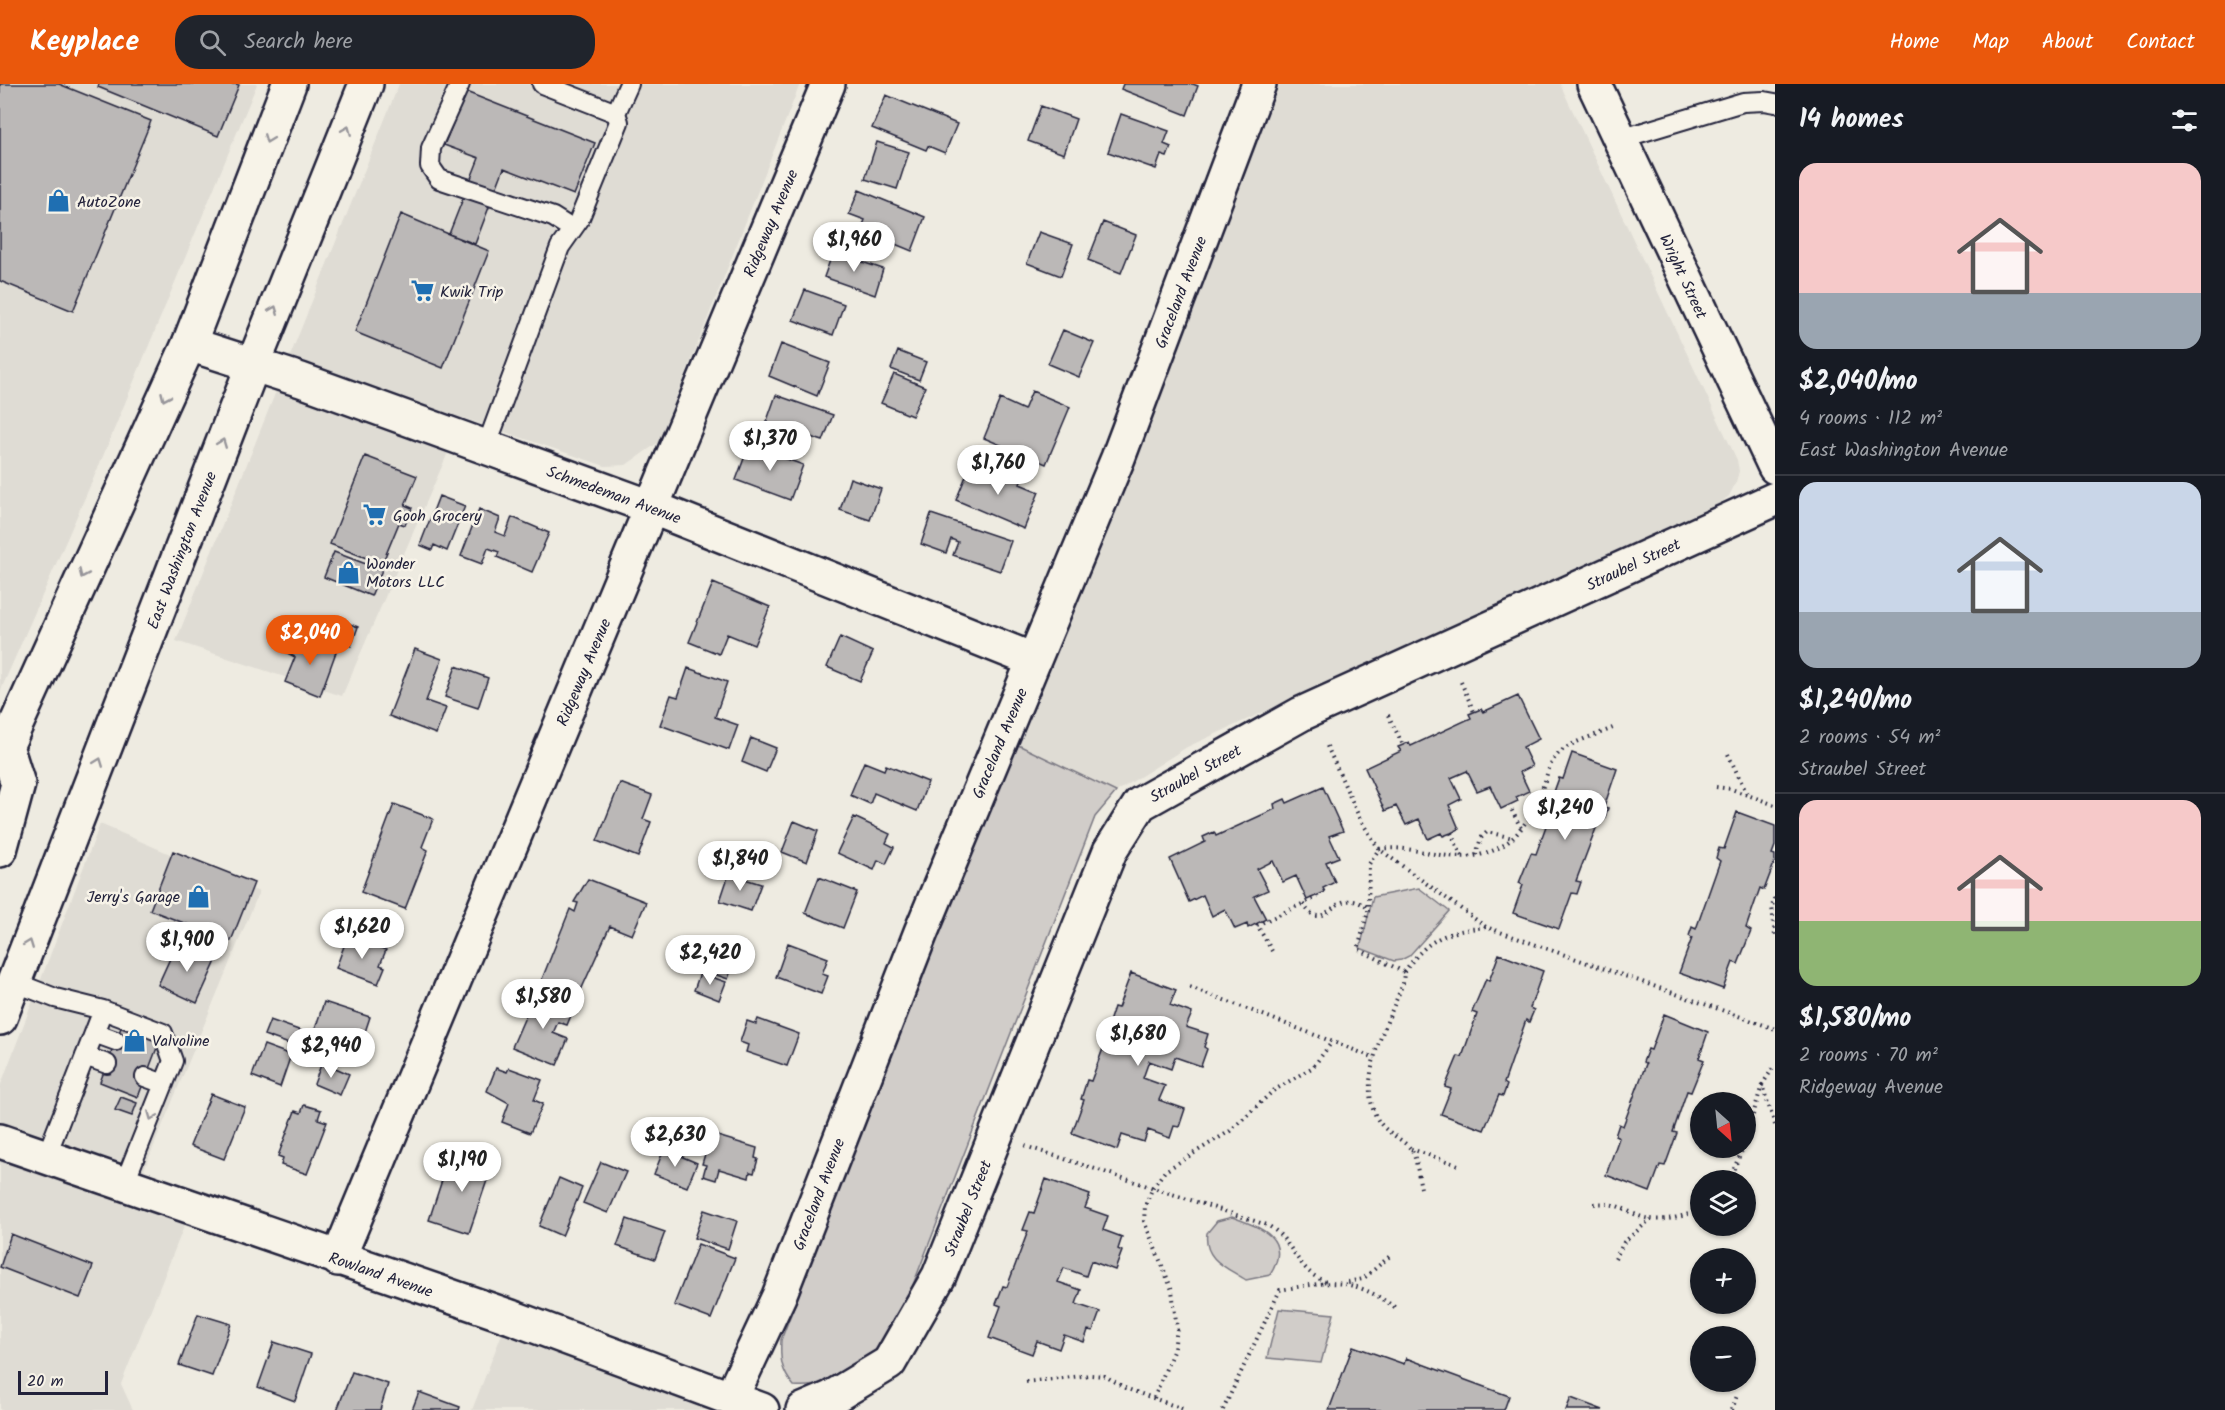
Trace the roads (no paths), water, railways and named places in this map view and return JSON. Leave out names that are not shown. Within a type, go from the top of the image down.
[{"type":"street","points":[[0,850],[18,784],[2,750],[189,344],[289,84]]},
{"type":"street","name":"East Washington Avenue","points":[[0,1018],[252,365],[366,84]]},
{"type":"street","name":"Ridgeway Avenue","points":[[338,1259],[828,84]]},
{"type":"street","name":"Graceland Avenue","points":[[730,1398],[778,1296],[921,932],[1118,458],[1259,84]]},
{"type":"street","name":"Wright Street","points":[[1599,86],[1620,140],[1775,468]]},
{"type":"street","name":"Schmedeman Avenue","points":[[189,344],[651,507],[1033,660]]},
{"type":"street","name":"Straubel Street","points":[[803,1410],[831,1398],[889,1363],[939,1276],[1110,851],[1140,804],[1301,714],[1775,499]]},
{"type":"street","name":"Rowland Avenue","points":[[0,1141],[511,1317],[762,1410]]},
{"type":"lane","points":[[460,84],[431,148],[430,166],[439,179],[553,217],[572,229]]},
{"type":"lane","points":[[542,84],[616,113]]},
{"type":"lane","points":[[486,447],[560,247],[579,220],[619,122],[616,113],[629,84]]},
{"type":"lane","points":[[1620,140],[1743,102],[1775,103]]},
{"type":"lane","points":[[14,982],[55,998],[103,1010],[164,1033],[173,1061],[124,1184]]},
{"type":"lane","points":[[46,1157],[103,1010]]},
{"type":"lane","points":[[94,1033],[116,1041]]},
{"type":"lane","points":[[154,1054],[173,1061]]},
{"type":"lane","points":[[86,1056],[107,1064]]},
{"type":"lane","points":[[145,1077],[164,1084]]},
{"type":"place","name":"AutoZone","points":[[59,201]]},
{"type":"place","name":"Kwik Trip","points":[[422,291]]},
{"type":"place","name":"Gooh Grocery","points":[[375,515]]},
{"type":"place","name":"Wonder Motors LLC","points":[[348,572]]},
{"type":"place","name":"Jerry's Garage","points":[[198,896]]},
{"type":"place","name":"Valvoline","points":[[134,1040]]}]
